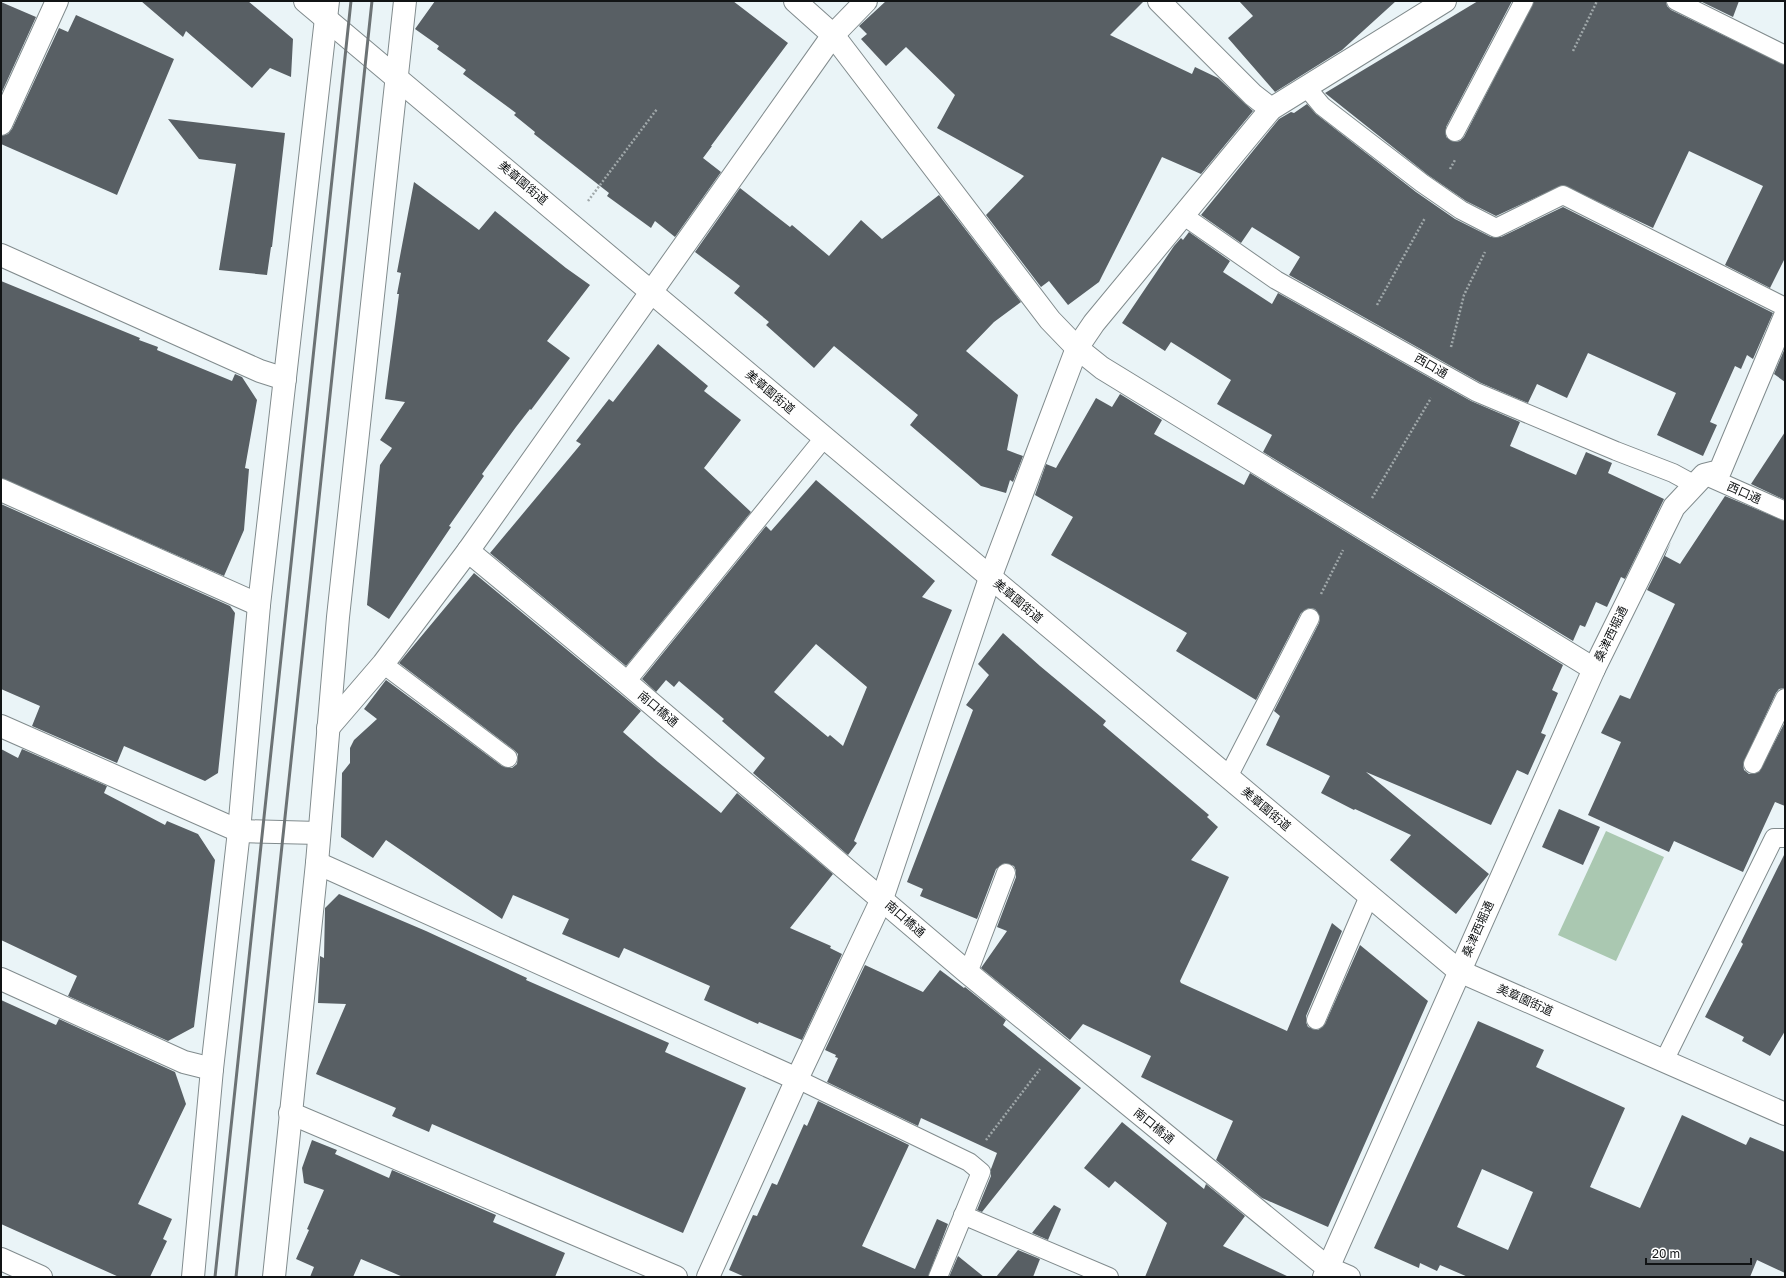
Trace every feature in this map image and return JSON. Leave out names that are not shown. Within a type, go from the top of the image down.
[{"type":"street","points":[[1,124],[57,1]]},
{"type":"street","name":"美章園街道","points":[[306,1],[327,10],[397,77],[990,578],[1459,971],[1785,1114]]},
{"type":"street","points":[[274,1277],[319,833],[328,728],[405,1]]},
{"type":"street","points":[[795,1],[833,35],[1050,320],[1077,348],[1102,368],[1356,525],[1594,669]]},
{"type":"street","points":[[328,728],[383,664],[468,551],[833,35],[866,1]]},
{"type":"street","points":[[1159,1],[1253,95],[1271,109]]},
{"type":"street","points":[[708,1277],[797,1079],[882,899],[990,578],[1077,348],[1094,323],[1271,109],[1445,1]]},
{"type":"street","points":[[193,1277],[212,1069],[239,831],[259,605],[327,10]]},
{"type":"street","points":[[1,255],[260,371],[285,379]]},
{"type":"street","name":"桑津西堀通","points":[[1326,1272],[1594,669],[1674,508],[1699,480],[1720,471],[1785,316]]},
{"type":"street","points":[[1,490],[259,605]]},
{"type":"street","name":"南口橋通","points":[[468,551],[626,682],[968,972],[1326,1272],[1349,1277]]},
{"type":"street","points":[[1,726],[239,831],[319,833]]},
{"type":"street","points":[[316,863],[797,1079]]},
{"type":"street","points":[[1,979],[184,1062],[212,1069]]},
{"type":"street","points":[[290,1113],[676,1277]]},
{"type":"street","points":[[1,1259],[41,1277]]},
{"type":"lane","points":[[1455,132],[1524,1]]},
{"type":"lane","points":[[1676,1],[1785,55]]},
{"type":"lane","points":[[1307,88],[1322,106],[1438,194],[1460,210],[1496,228],[1563,195],[1785,307]]},
{"type":"lane","name":"西口通","points":[[1184,216],[1276,280],[1476,392],[1616,451],[1673,473],[1699,480],[1785,511]]},
{"type":"lane","points":[[626,682],[824,438]]},
{"type":"lane","points":[[1228,777],[1310,618]]},
{"type":"lane","points":[[383,664],[508,758]]},
{"type":"lane","points":[[1753,764],[1785,698]]},
{"type":"lane","points":[[1664,1061],[1774,838],[1785,838]]},
{"type":"lane","points":[[968,972],[1006,873]]},
{"type":"lane","points":[[1316,1020],[1369,896]]},
{"type":"lane","points":[[797,1079],[969,1162],[980,1172],[938,1277]]},
{"type":"lane","points":[[963,1215],[1109,1277]]},
{"type":"path","points":[[1573,51],[1597,1]]},
{"type":"path","points":[[571,223],[657,109]]},
{"type":"path","points":[[1364,328],[1438,194],[1457,155],[1455,132]]},
{"type":"path","points":[[1310,618],[1328,577],[1356,525]]},
{"type":"path","points":[[969,1162],[1058,1047]]},
{"type":"green space","points":[[1606,831],[1664,857],[1616,961],[1558,935]]},
{"type":"building","points":[[141,1],[248,1],[293,39],[291,77],[270,68],[252,88],[186,31],[183,37]]},
{"type":"building","points":[[435,1],[733,1],[788,43],[703,158],[721,172],[675,237],[655,221],[651,228],[607,196],[609,193],[534,134],[535,132],[514,115],[516,113],[463,74],[466,70],[437,49],[439,46],[415,29]]},
{"type":"building","points":[[886,1],[1144,1],[1110,35],[1192,74],[1195,67],[1218,78],[1253,111],[1201,174],[1162,157],[1099,282],[1068,305],[1049,281],[1041,287],[986,215],[1024,176],[937,128],[955,95],[906,47],[886,66],[861,39],[867,34],[859,26]]},
{"type":"building","points":[[1239,1],[1396,1],[1342,50],[1275,92],[1228,38],[1253,16]]},
{"type":"building","points":[[1478,1],[1512,1],[1446,127],[1446,137],[1455,142],[1460,141],[1464,137],[1534,1],[1666,1],[1667,6],[1671,10],[1785,65],[1785,258],[1770,288],[1725,265],[1763,186],[1689,151],[1653,228],[1563,185],[1496,216],[1466,201],[1428,175],[1325,93]]},
{"type":"building","points":[[1700,1],[1739,1],[1733,17]]},
{"type":"building","points":[[1,2],[36,17],[1,94]]},
{"type":"building","points":[[76,15],[174,59],[117,195],[1,144],[1,136],[8,134],[12,129],[59,28],[68,32]]},
{"type":"building","points":[[1307,104],[1316,114],[1416,192],[1455,219],[1491,237],[1501,237],[1563,207],[1773,313],[1753,359],[1747,355],[1741,369],[1735,366],[1710,422],[1717,425],[1703,456],[1657,435],[1676,393],[1588,353],[1567,398],[1537,384],[1528,403],[1481,383],[1289,275],[1300,257],[1252,227],[1241,243],[1201,215],[1279,119],[1291,112],[1294,113]]},
{"type":"building","points":[[168,119],[285,133],[272,247],[267,275],[219,270],[236,164],[199,159]]},
{"type":"building","points":[[414,182],[479,230],[495,211],[566,268],[590,285],[547,341],[570,358],[531,410],[530,409],[516,427],[482,474],[484,476],[449,526],[451,527],[389,619],[367,605],[380,465],[392,448],[380,440],[405,402],[385,399],[399,294],[397,294],[401,273],[397,272]]},
{"type":"building","points":[[740,188],[790,227],[792,225],[829,256],[861,220],[882,239],[939,195],[1021,302],[994,322],[966,351],[1018,395],[1007,450],[1023,456],[1013,482],[1010,480],[1006,493],[981,486],[910,425],[918,415],[834,346],[814,368],[766,325],[769,322],[734,293],[740,286],[695,252]]},
{"type":"building","points":[[1189,232],[1230,261],[1223,272],[1272,304],[1278,293],[1471,401],[1520,422],[1510,446],[1576,475],[1586,452],[1612,463],[1608,473],[1664,499],[1625,579],[1621,577],[1607,607],[1596,602],[1585,627],[1580,625],[1573,641],[1263,452],[1272,435],[1217,404],[1231,380],[1171,342],[1165,351],[1122,323],[1174,246],[1181,238],[1183,240]]},
{"type":"building","points":[[1,281],[140,338],[139,340],[158,347],[157,350],[232,381],[235,374],[242,377],[257,400],[245,468],[249,469],[244,530],[224,576],[1,478]]},
{"type":"building","points":[[658,344],[708,386],[704,391],[741,420],[704,468],[751,512],[626,666],[490,553],[581,444],[576,441],[609,399],[613,402]]},
{"type":"building","points":[[1785,348],[1785,382],[1774,374]]},
{"type":"building","points":[[1120,394],[1162,420],[1154,434],[1244,485],[1250,473],[1563,665],[1552,690],[1558,693],[1541,733],[1546,735],[1528,775],[1517,770],[1491,825],[1366,772],[1489,874],[1456,914],[1390,860],[1411,835],[1355,809],[1354,810],[1321,793],[1330,776],[1266,745],[1280,716],[1274,711],[1319,623],[1320,617],[1315,609],[1309,608],[1301,613],[1256,700],[1176,651],[1187,633],[1051,555],[1073,517],[1035,495],[1046,464],[1056,468],[1096,398],[1112,407]]},
{"type":"building","points":[[1785,432],[1785,500],[1751,484]]},
{"type":"building","points":[[816,480],[935,581],[922,597],[952,610],[854,841],[857,843],[848,855],[753,773],[765,758],[722,721],[724,719],[679,681],[674,687],[666,680],[656,692],[642,679],[766,526],[771,531]],"holes":[[[816,644],[867,687],[843,746],[830,735],[828,737],[774,692]]]},
{"type":"building","points":[[1725,496],[1785,521],[1785,688],[1779,689],[1776,693],[1743,764],[1744,770],[1749,774],[1759,772],[1785,722],[1785,806],[1775,802],[1743,872],[1674,841],[1669,852],[1588,815],[1621,742],[1601,733],[1620,695],[1630,699],[1675,604],[1647,590],[1671,542],[1665,556],[1680,564]]},
{"type":"building","points":[[1,504],[230,606],[235,613],[218,773],[205,781],[124,746],[117,763],[32,726],[40,706],[1,689]]},
{"type":"building","points":[[474,573],[641,711],[623,732],[658,762],[721,813],[737,793],[833,874],[790,928],[831,946],[830,948],[842,954],[802,1040],[759,1022],[758,1024],[704,1000],[710,986],[624,948],[619,958],[562,934],[569,919],[513,895],[502,919],[386,840],[373,858],[341,837],[342,773],[350,763],[350,748],[354,740],[377,719],[364,709],[386,680],[502,766],[512,768],[517,764],[518,754],[514,750],[399,663]]},
{"type":"building","points":[[1003,633],[1106,721],[1103,725],[1209,815],[1207,817],[1218,827],[1191,860],[1229,877],[1180,981],[1181,983],[1287,1031],[1332,923],[1342,931],[1306,1016],[1308,1027],[1318,1030],[1325,1024],[1360,945],[1428,1001],[1328,1227],[1262,1198],[1216,1160],[1233,1121],[1141,1077],[1151,1056],[1083,1024],[1070,1040],[981,968],[1007,931],[997,927],[1016,877],[1014,866],[1005,863],[996,869],[977,919],[920,896],[923,889],[907,882],[973,710],[966,705],[989,675],[978,664]]},
{"type":"building","points":[[1,749],[18,758],[22,749],[107,786],[104,793],[165,825],[167,821],[198,834],[215,860],[194,1027],[168,1041],[68,996],[77,976],[1,940]]},
{"type":"building","points":[[1559,809],[1600,827],[1583,865],[1542,847]]},
{"type":"building","points":[[1785,853],[1785,1031],[1770,1056],[1742,1041],[1744,1037],[1705,1017],[1743,944],[1741,942]]},
{"type":"building","points":[[339,894],[426,931],[527,978],[526,980],[669,1043],[665,1052],[746,1088],[683,1233],[432,1124],[429,1132],[392,1116],[396,1108],[316,1074],[346,1004],[318,1003],[320,956],[324,958],[325,908]]},
{"type":"building","points":[[865,965],[923,992],[940,970],[964,988],[965,987],[1006,1020],[1003,1025],[1081,1088],[982,1212],[977,1210],[991,1176],[991,1169],[997,1153],[921,1118],[918,1126],[827,1082],[838,1058],[835,1057],[836,1055],[825,1050]]},
{"type":"building","points":[[1,1000],[56,1025],[59,1019],[175,1072],[186,1104],[138,1204],[172,1219],[163,1239],[167,1241],[150,1277],[119,1277],[1,1224]]},
{"type":"building","points":[[1478,1021],[1544,1050],[1536,1067],[1625,1108],[1590,1187],[1640,1208],[1682,1115],[1746,1145],[1750,1137],[1785,1152],[1785,1273],[1757,1260],[1750,1277],[1468,1277],[1440,1265],[1437,1271],[1420,1263],[1419,1268],[1374,1248]],"holes":[[[1482,1169],[1533,1192],[1508,1250],[1457,1227]]]},
{"type":"building","points":[[818,1101],[909,1145],[862,1246],[915,1269],[937,1219],[948,1224],[928,1277],[745,1277],[729,1270],[753,1215],[757,1216],[772,1183],[777,1185],[804,1124],[807,1126]]},
{"type":"building","points":[[1122,1122],[1204,1189],[1206,1184],[1245,1216],[1223,1246],[1289,1277],[1145,1277],[1167,1223],[1115,1181],[1109,1188],[1084,1168]]},
{"type":"building","points":[[312,1140],[337,1150],[335,1154],[389,1178],[392,1170],[496,1215],[493,1222],[565,1253],[555,1277],[403,1277],[361,1259],[353,1277],[310,1277],[314,1267],[296,1259],[324,1190],[304,1183],[302,1168]]},
{"type":"building","points":[[1054,1205],[1061,1209],[1048,1240],[1032,1233]]},
{"type":"building","points":[[1018,1250],[1040,1259],[1033,1277],[996,1277]]},
{"type":"building","points":[[958,1256],[984,1277],[949,1277]]},
{"type":"railway","points":[[215,1277],[351,1]]},
{"type":"railway","points":[[236,1277],[372,1]]}]
